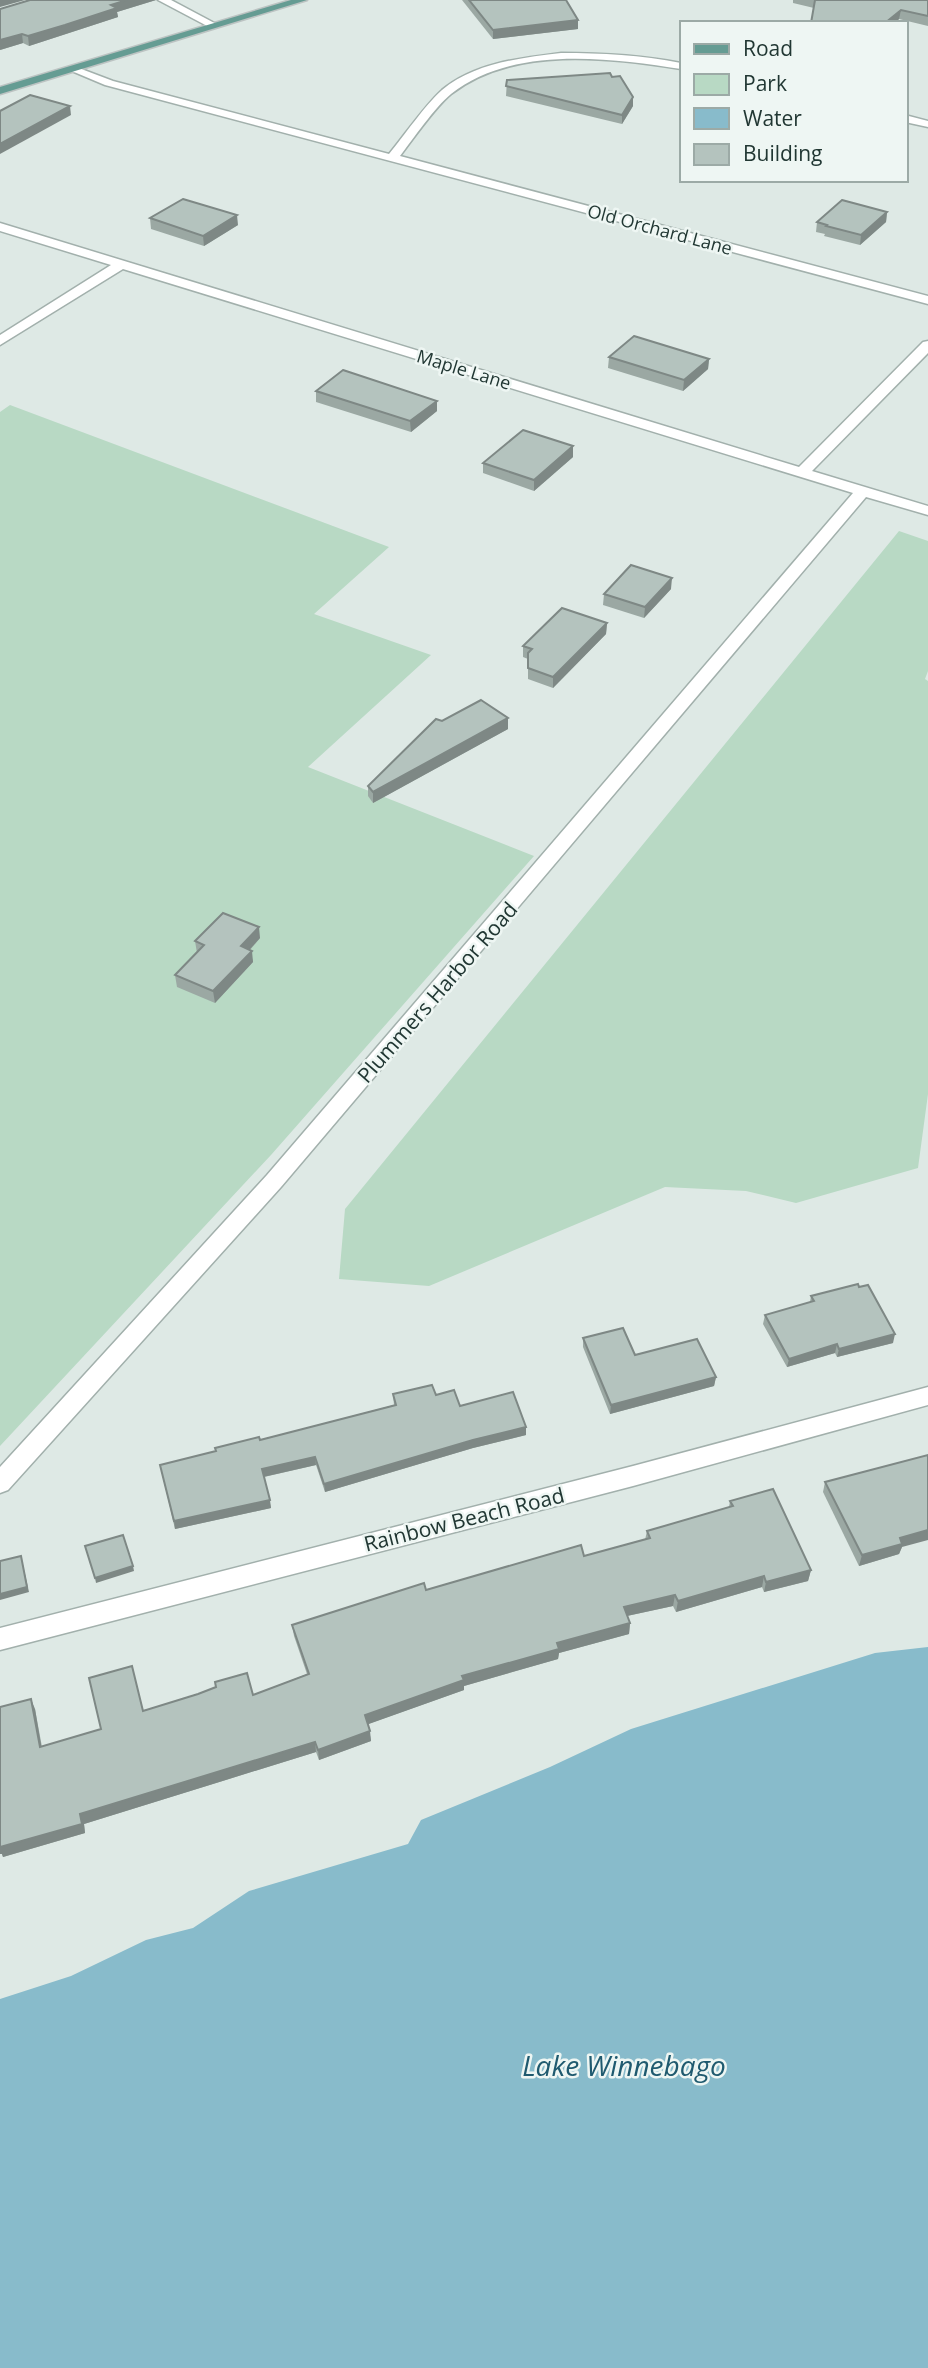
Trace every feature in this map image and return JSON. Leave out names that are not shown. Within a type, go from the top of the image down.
[{"type":"main road","points":[[0,91],[302,0]]},
{"type":"street","points":[[163,0],[215,26]]},
{"type":"street","points":[[393,157],[442,97],[460,84],[488,72],[531,61],[576,56],[629,58],[680,66]]},
{"type":"street","name":"Old Orchard Lane","points":[[72,69],[109,83],[928,300]]},
{"type":"street","points":[[907,119],[928,124]]},
{"type":"street","name":"Maple Lane","points":[[0,227],[928,511]]},
{"type":"street","points":[[0,341],[121,264]]},
{"type":"street","points":[[802,472],[928,345]]},
{"type":"street","name":"Plummers Harbor Road","points":[[0,1483],[274,1181],[863,491]]},
{"type":"street","name":"Rainbow Beach Road","points":[[0,1639],[633,1476],[928,1396]]},
{"type":"green space","points":[[10,405],[389,547],[314,614],[431,655],[308,767],[534,856],[271,1155],[0,1446],[0,412]]},
{"type":"green space","points":[[899,531],[928,541],[928,671],[925,679],[928,681],[928,1094],[918,1168],[796,1203],[746,1191],[665,1187],[429,1286],[339,1279],[345,1209]]},
{"type":"water","name":"Lake Winnebago","points":[[928,1647],[928,2368],[0,2368],[0,1999],[71,1976],[146,1940],[193,1928],[249,1891],[408,1844],[421,1820],[550,1767],[631,1729],[875,1653]]},
{"type":"building","points":[[30,0],[127,0],[111,5],[117,8],[65,25],[28,36],[22,34],[0,40],[0,9]]},
{"type":"building","points":[[469,0],[566,0],[578,20],[493,30]]},
{"type":"building","points":[[815,0],[928,0],[928,16],[901,10],[887,21],[811,21]]},
{"type":"building","points":[[610,73],[612,77],[620,76],[633,97],[622,115],[506,86],[507,80]]},
{"type":"building","points":[[30,95],[70,106],[0,144],[0,111]]},
{"type":"building","points":[[183,199],[237,215],[203,236],[150,218]]},
{"type":"building","points":[[842,200],[887,212],[861,235],[817,222]]},
{"type":"building","points":[[634,336],[709,359],[684,380],[609,357]]},
{"type":"building","points":[[343,370],[437,401],[410,421],[316,391]]},
{"type":"building","points":[[523,430],[573,446],[534,480],[483,463]]},
{"type":"building","points":[[631,565],[672,578],[645,607],[604,594]]},
{"type":"building","points":[[562,608],[607,623],[553,677],[528,668],[528,653],[532,649],[523,646]]},
{"type":"building","points":[[481,700],[508,718],[373,792],[368,786],[436,719],[442,721]]},
{"type":"building","points":[[223,913],[259,927],[241,946],[252,951],[213,991],[175,975],[204,945],[195,941]]},
{"type":"building","points":[[858,1284],[859,1287],[868,1285],[895,1334],[839,1349],[837,1344],[789,1359],[765,1315],[814,1301],[811,1296]]},
{"type":"building","points":[[623,1328],[635,1355],[697,1339],[716,1377],[611,1405],[583,1338]]},
{"type":"building","points":[[432,1385],[436,1395],[454,1390],[460,1406],[513,1392],[526,1427],[324,1484],[315,1457],[262,1469],[270,1500],[174,1521],[160,1465],[216,1451],[215,1448],[259,1437],[260,1440],[396,1405],[393,1394]]},
{"type":"building","points":[[928,1455],[928,1530],[900,1538],[902,1544],[862,1555],[825,1482]]},
{"type":"building","points":[[773,1489],[811,1570],[766,1582],[764,1576],[678,1601],[675,1595],[624,1607],[630,1623],[557,1643],[559,1649],[462,1676],[464,1680],[365,1715],[370,1731],[318,1750],[315,1742],[80,1814],[82,1824],[0,1847],[0,1707],[31,1699],[40,1747],[101,1729],[89,1678],[132,1666],[143,1711],[198,1694],[216,1687],[215,1682],[247,1673],[253,1695],[309,1674],[292,1625],[424,1583],[426,1590],[581,1545],[584,1556],[650,1538],[647,1531],[733,1506],[730,1501]]},
{"type":"building","points":[[123,1535],[133,1566],[95,1578],[85,1546]]},
{"type":"building","points":[[21,1556],[27,1587],[0,1594],[0,1561]]}]
